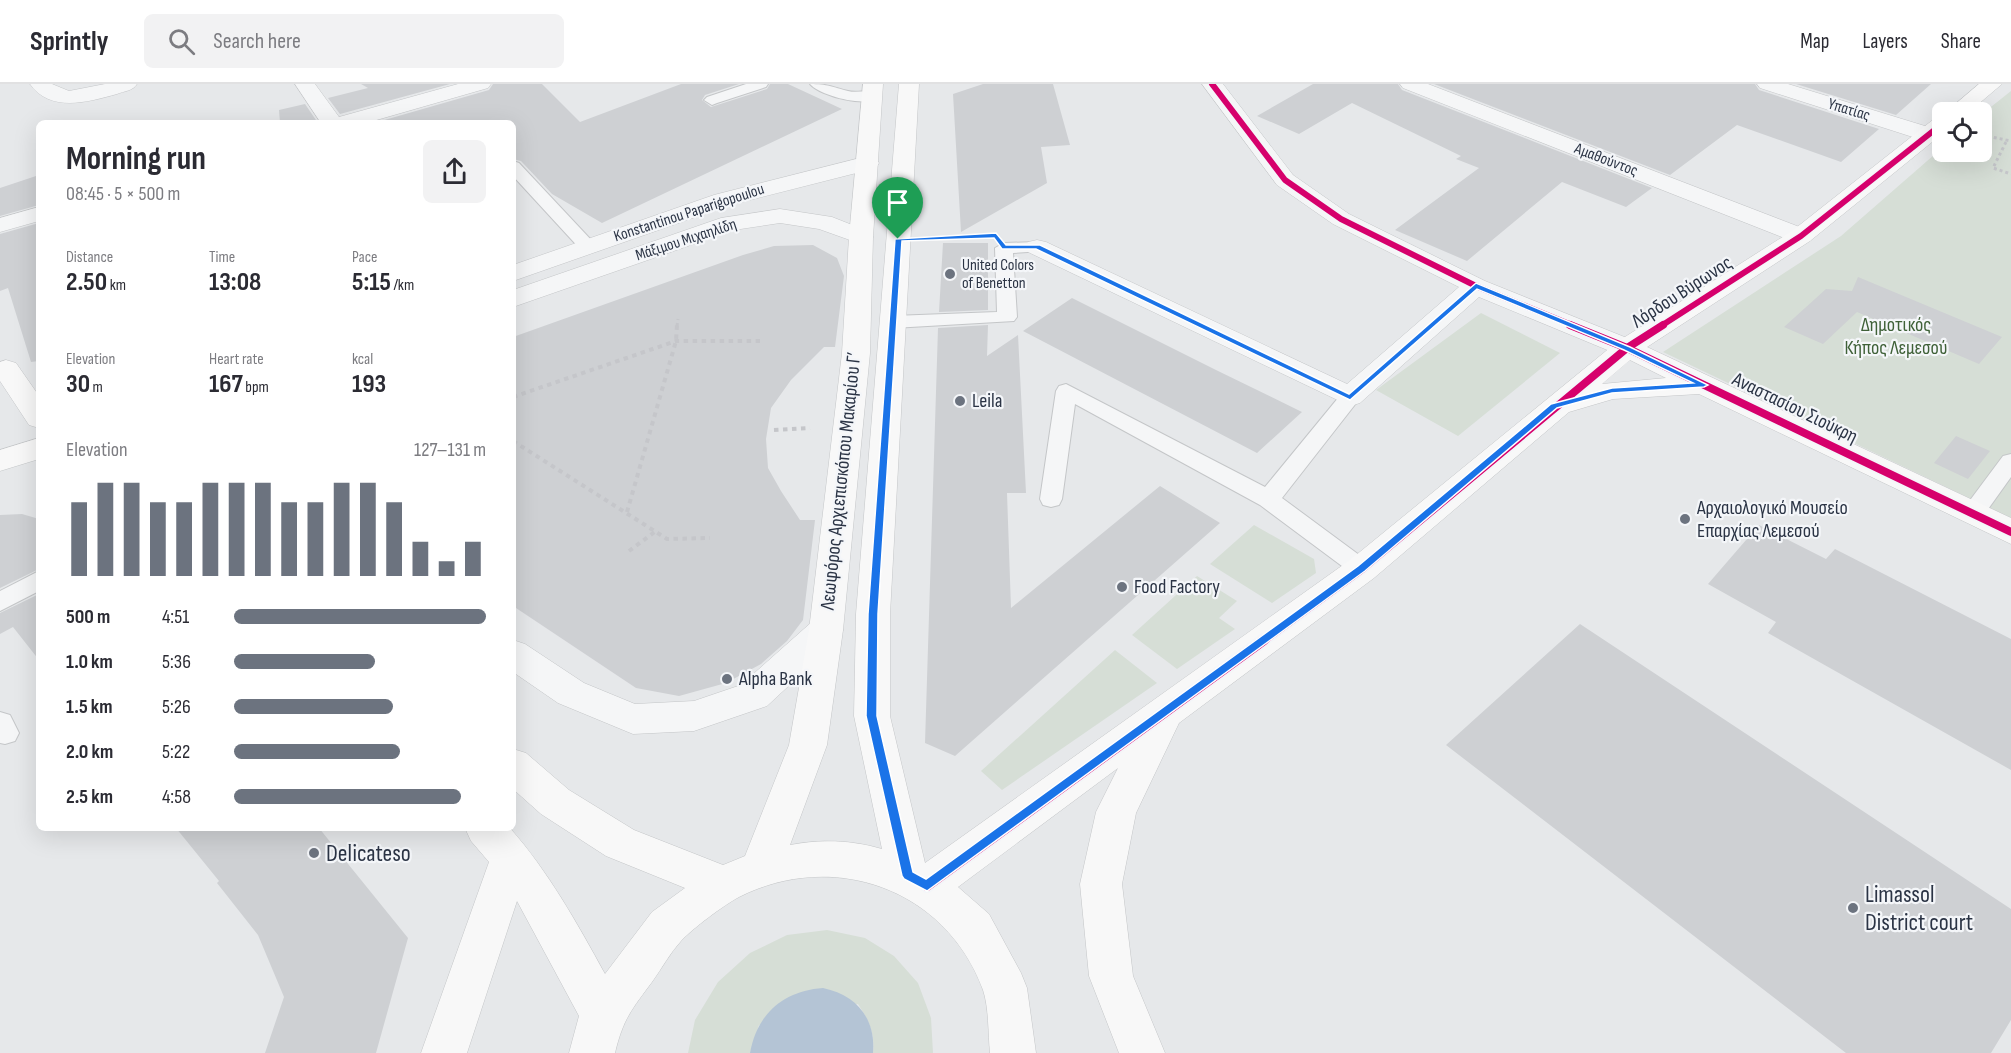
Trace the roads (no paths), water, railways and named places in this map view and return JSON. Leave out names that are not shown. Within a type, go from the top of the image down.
[{"type":"main road","name":"Λεωφόρος Αρχιεπισκόπου Μακαρίου Γ’","points":[[909,84],[873,614],[872,716],[917,881]]},
{"type":"main road","points":[[1969,102],[1992,84]]},
{"type":"main road","name":"Λεωφόρος Αρχιεπισκόπου Μακαρίου Γ’","points":[[742,877],[808,745],[826,630],[856,353],[861,237],[873,90]]},
{"type":"main road","name":"Λόρδου Βύρωνος","points":[[917,881],[1165,713],[1362,569],[1554,406],[1627,348],[1801,236],[1932,132]]},
{"type":"main road","name":"Αναστασίου Σιούκρη","points":[[1627,348],[2011,532]]},
{"type":"main road","points":[[3,366],[36,386]]},
{"type":"main road","points":[[3,366],[36,414]]},
{"type":"main road","points":[[1554,406],[1612,390],[1704,385]]},
{"type":"main road","points":[[0,461],[36,449]]},
{"type":"main road","points":[[1142,1053],[1111,976],[1101,884],[1116,812],[1165,713]]},
{"type":"main road","points":[[516,768],[555,802],[620,843],[742,877]]},
{"type":"main road","points":[[498,842],[565,944],[597,1033]]},
{"type":"main road","points":[[444,1053],[498,842]]},
{"type":"main road","points":[[597,1033],[667,926],[742,877],[811,859],[829,859],[861,861],[917,881],[974,928],[1005,988],[1013,1053]]},
{"type":"street","points":[[40,84],[47,94],[62,98],[84,96],[127,84]]},
{"type":"street","points":[[305,84],[330,120]]},
{"type":"street","points":[[353,120],[481,84]]},
{"type":"street","name":"Αναστασίου Σιούκρη","points":[[1212,84],[1285,180],[1341,219],[1476,286],[1627,348]]},
{"type":"street","name":"Αμαθούντος","points":[[1410,84],[1801,236]]},
{"type":"street","name":"Υπατίας","points":[[1767,84],[1932,128]]},
{"type":"street","name":"Konstantinou Paparigopoulou","points":[[516,272],[722,200],[868,163]]},
{"type":"street","points":[[0,225],[36,215]]},
{"type":"street","name":"Μάξιμου Μιχαηλίδη","points":[[516,298],[730,223],[780,216],[824,222],[861,237]]},
{"type":"street","points":[[1037,247],[1350,397],[1476,286]]},
{"type":"street","points":[[516,656],[571,693],[633,719],[694,716],[754,696],[826,630]]},
{"type":"lane","points":[[712,100],[760,84]]},
{"type":"lane","points":[[817,84],[848,96],[873,90]]},
{"type":"lane","points":[[516,169],[588,247]]},
{"type":"lane","points":[[893,322],[1007,317],[1004,248],[1037,247]]},
{"type":"lane","points":[[1051,499],[1066,391],[1268,499],[1362,569]]},
{"type":"lane","points":[[1268,499],[1350,397]]},
{"type":"lane","points":[[1973,513],[2011,461]]},
{"type":"lane","points":[[0,602],[36,582]]},
{"type":"water","points":[[823,988],[845,996],[861,1010],[871,1029],[873,1053],[750,1053],[759,1027],[774,1007],[796,994]]},
{"type":"place","name":"United Colors of Benetton","points":[[950,274]]},
{"type":"place","name":"Leila","points":[[960,401]]},
{"type":"place","name":"Αρχαιολογικό Μουσείο Επαρχίας Λεμεσού","points":[[1685,519]]},
{"type":"place","name":"Food Factory","points":[[1122,587]]},
{"type":"place","name":"Alpha Bank","points":[[727,679]]},
{"type":"place","name":"Delicateso","points":[[314,853]]},
{"type":"place","name":"Limassol District court","points":[[1853,908]]},
{"type":"park label","name":"Δημοτικός Κήπος Λεμεσού","points":[[1896,336]]}]
